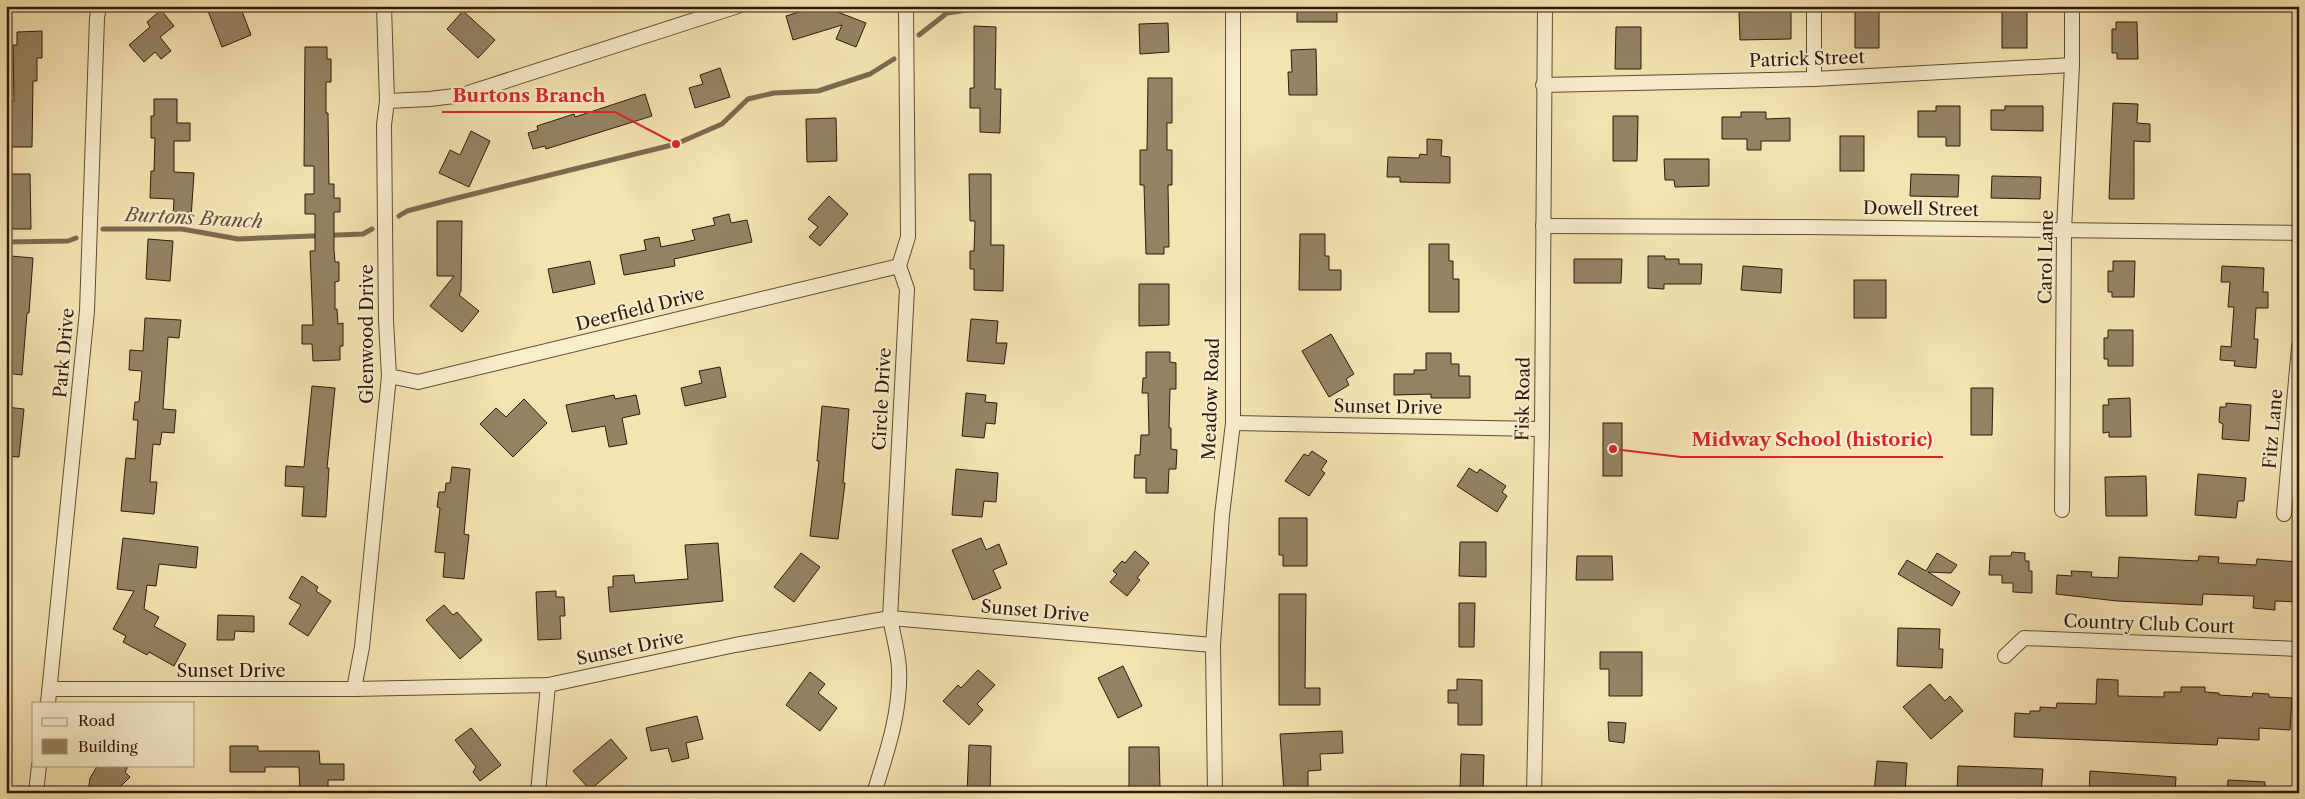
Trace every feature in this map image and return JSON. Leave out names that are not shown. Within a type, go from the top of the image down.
[{"type":"street","name":"Park Drive","points":[[50,696],[87,311],[97,18],[99,6]]},
{"type":"street","name":"Glenwood Drive","points":[[354,689],[362,647],[389,376],[386,321],[384,144],[387,100],[384,6]]},
{"type":"street","points":[[387,100],[430,99],[462,95],[738,6]]},
{"type":"street","points":[[899,266],[908,237],[906,6]]},
{"type":"street","name":"Meadow Road","points":[[1215,793],[1213,644],[1222,515],[1233,423],[1233,6]]},
{"type":"street","name":"Fisk Road","points":[[1534,793],[1542,429],[1545,6]]},
{"type":"street","points":[[1814,6],[1814,79]]},
{"type":"street","name":"Carol Lane","points":[[2062,510],[2064,230],[2072,65],[2072,6]]},
{"type":"street","name":"Patrick Street","points":[[1543,85],[1814,79],[2072,65]]},
{"type":"street","name":"Dowell Street","points":[[1544,226],[2299,233]]},
{"type":"street","name":"Deerfield Drive","points":[[389,376],[418,382],[899,266]]},
{"type":"street","name":"Circle Drive","points":[[874,793],[891,738],[898,703],[899,666],[890,618],[907,289],[899,266]]},
{"type":"street","name":"Fitz Lane","points":[[2284,514],[2299,347]]},
{"type":"street","name":"Sunset Drive","points":[[1233,423],[1542,429]]},
{"type":"street","name":"Sunset Drive","points":[[50,696],[548,684],[735,645],[890,618],[1213,644]]},
{"type":"street","name":"Country Club Court","points":[[2005,656],[2024,638],[2299,649]]},
{"type":"street","points":[[538,793],[548,684]]},
{"type":"street","points":[[36,793],[40,766]]},
{"type":"building","points":[[206,6],[240,6],[251,35],[222,47]]},
{"type":"building","points":[[1297,6],[1337,6],[1337,22],[1297,22]]},
{"type":"building","points":[[815,7],[828,12],[830,9],[866,23],[856,47],[836,39],[842,25],[793,40],[786,16]]},
{"type":"building","points":[[2002,8],[2027,8],[2027,48],[2002,48]]},
{"type":"building","points":[[161,10],[174,26],[160,37],[171,51],[161,59],[155,52],[144,62],[129,45],[150,27],[147,22]]},
{"type":"building","points":[[1879,10],[1879,48],[1855,48],[1855,11]]},
{"type":"building","points":[[463,11],[495,40],[478,58],[447,29]]},
{"type":"building","points":[[1791,11],[1791,39],[1740,40],[1739,12]]},
{"type":"building","points":[[2116,22],[2137,22],[2138,59],[2117,59],[2117,53],[2112,53],[2112,29],[2116,29]]},
{"type":"building","points":[[1168,23],[1169,52],[1140,54],[1139,24]]},
{"type":"building","points":[[974,26],[996,27],[995,89],[1001,89],[1000,133],[980,132],[980,108],[970,108],[970,88],[974,88]]},
{"type":"building","points":[[1616,27],[1641,27],[1641,69],[1615,69]]},
{"type":"building","points":[[42,31],[42,58],[37,58],[37,81],[33,81],[32,147],[10,147],[10,101],[14,101],[13,45],[17,45],[17,32]]},
{"type":"building","points":[[305,47],[327,47],[327,59],[331,59],[331,82],[326,82],[326,113],[328,113],[329,184],[334,184],[334,198],[340,198],[340,212],[334,212],[334,250],[335,262],[339,262],[339,281],[335,282],[335,309],[337,309],[338,324],[343,323],[343,346],[340,346],[340,360],[313,361],[312,344],[302,344],[302,325],[313,325],[310,251],[315,251],[315,214],[305,214],[305,194],[314,194],[314,166],[304,166]]},
{"type":"building","points":[[1316,49],[1317,95],[1289,95],[1288,72],[1292,72],[1291,50]]},
{"type":"building","points":[[720,68],[730,97],[695,108],[689,88],[703,84],[700,75]]},
{"type":"building","points":[[1148,78],[1172,78],[1172,123],[1167,123],[1167,150],[1172,150],[1172,185],[1168,185],[1169,247],[1164,247],[1164,254],[1146,254],[1144,185],[1140,185],[1140,150],[1147,150]]},
{"type":"building","points":[[645,94],[652,116],[546,149],[545,146],[533,149],[528,133],[538,130],[537,126],[574,114],[575,117]]},
{"type":"building","points":[[154,99],[177,99],[177,123],[190,123],[190,141],[174,141],[174,172],[194,173],[191,218],[173,217],[174,199],[150,198],[151,171],[154,171],[155,138],[151,138],[151,116],[154,116]]},
{"type":"building","points":[[2113,103],[2138,104],[2137,123],[2150,124],[2150,142],[2134,141],[2134,199],[2109,199]]},
{"type":"building","points":[[1936,106],[1960,106],[1960,146],[1946,146],[1946,137],[1918,137],[1918,111],[1936,111]]},
{"type":"building","points":[[2005,106],[2043,106],[2043,131],[1991,130],[1991,110],[2005,110]]},
{"type":"building","points":[[1741,112],[1766,112],[1766,119],[1790,118],[1790,141],[1761,141],[1761,150],[1747,150],[1747,139],[1722,139],[1722,117],[1741,117]]},
{"type":"building","points":[[1613,116],[1638,116],[1637,161],[1613,161]]},
{"type":"building","points":[[836,118],[837,161],[807,162],[806,119]]},
{"type":"building","points":[[471,131],[490,141],[469,187],[439,173],[450,150],[460,155]]},
{"type":"building","points":[[1840,136],[1864,136],[1864,171],[1840,171]]},
{"type":"building","points":[[1427,139],[1442,140],[1441,156],[1450,157],[1450,183],[1400,182],[1400,177],[1387,177],[1388,157],[1419,158],[1420,154],[1427,155]]},
{"type":"building","points":[[1664,159],[1709,159],[1709,186],[1675,187],[1674,180],[1665,180]]},
{"type":"building","points":[[6,174],[30,174],[31,229],[7,229]]},
{"type":"building","points":[[969,174],[991,174],[991,245],[1004,245],[1003,291],[974,290],[974,269],[970,269],[970,251],[974,251],[975,221],[970,221]]},
{"type":"building","points":[[1911,174],[1959,175],[1958,197],[1910,196]]},
{"type":"building","points":[[1992,176],[2041,177],[2040,199],[1991,198]]},
{"type":"building","points":[[829,196],[848,214],[820,246],[809,237],[818,227],[808,219]]},
{"type":"building","points":[[729,214],[731,223],[747,220],[752,242],[674,259],[675,266],[624,275],[620,255],[646,250],[644,240],[659,237],[661,247],[695,240],[692,230],[715,225],[713,218]]},
{"type":"building","points":[[437,221],[462,221],[461,291],[459,295],[479,311],[462,332],[430,306],[454,276],[437,276]]},
{"type":"building","points":[[1300,234],[1325,234],[1325,256],[1329,256],[1329,270],[1341,270],[1341,290],[1299,290]]},
{"type":"building","points":[[148,239],[173,241],[170,281],[146,279]]},
{"type":"building","points":[[1429,244],[1449,244],[1449,261],[1453,261],[1453,279],[1459,279],[1459,312],[1429,312]]},
{"type":"building","points":[[11,256],[33,258],[22,375],[6,373],[6,333]]},
{"type":"building","points":[[1648,256],[1665,256],[1665,259],[1679,259],[1679,264],[1702,264],[1701,284],[1664,284],[1664,289],[1648,288]]},
{"type":"building","points":[[1574,259],[1622,259],[1621,283],[1574,283]]},
{"type":"building","points":[[590,261],[595,284],[553,293],[548,269]]},
{"type":"building","points":[[2113,261],[2135,261],[2134,297],[2112,297],[2112,292],[2108,292],[2108,271],[2113,271]]},
{"type":"building","points":[[1743,266],[1782,269],[1781,293],[1741,290]]},
{"type":"building","points":[[2222,266],[2264,268],[2263,292],[2268,292],[2268,308],[2256,308],[2254,339],[2258,339],[2256,368],[2234,366],[2235,361],[2220,360],[2221,346],[2231,347],[2234,307],[2228,307],[2230,282],[2221,282]]},
{"type":"building","points":[[1854,280],[1886,280],[1886,318],[1854,318]]},
{"type":"building","points":[[1139,284],[1169,284],[1169,325],[1139,326]]},
{"type":"building","points":[[145,318],[181,320],[179,338],[168,337],[163,409],[176,410],[174,433],[162,432],[160,445],[153,444],[150,482],[157,482],[154,514],[121,511],[126,458],[135,459],[138,420],[133,420],[135,402],[139,402],[142,371],[129,370],[130,350],[143,351]]},
{"type":"building","points":[[971,319],[998,321],[996,343],[1007,343],[1004,364],[967,361]]},
{"type":"building","points":[[2108,330],[2133,330],[2133,366],[2108,366],[2108,359],[2104,359],[2104,338],[2108,338]]},
{"type":"building","points":[[1331,334],[1354,374],[1346,379],[1349,385],[1329,397],[1302,351]]},
{"type":"building","points":[[1146,352],[1170,352],[1170,362],[1176,363],[1176,389],[1170,389],[1169,428],[1171,428],[1171,449],[1177,450],[1176,469],[1169,469],[1168,493],[1146,493],[1146,478],[1134,478],[1135,455],[1140,455],[1141,435],[1149,435],[1148,393],[1142,393],[1143,378],[1146,378]]},
{"type":"building","points":[[1426,353],[1451,353],[1451,364],[1459,364],[1459,376],[1470,376],[1470,398],[1431,398],[1431,394],[1394,395],[1394,374],[1414,374],[1414,370],[1426,370]]},
{"type":"building","points":[[720,367],[726,397],[685,406],[681,388],[702,383],[699,371]]},
{"type":"building","points":[[312,386],[335,388],[327,468],[329,468],[326,517],[302,516],[304,487],[285,486],[286,466],[304,467]]},
{"type":"building","points":[[1971,388],[1993,388],[1992,435],[1971,435]]},
{"type":"building","points":[[966,393],[986,395],[985,402],[997,403],[995,424],[986,423],[984,438],[962,436]]},
{"type":"building","points":[[614,395],[615,399],[636,395],[640,414],[622,418],[627,444],[609,447],[605,426],[572,432],[566,405]]},
{"type":"building","points":[[2130,398],[2131,437],[2109,437],[2109,432],[2103,433],[2103,405],[2109,405],[2108,399]]},
{"type":"building","points":[[524,399],[547,423],[513,457],[480,424],[496,408],[506,417]]},
{"type":"building","points":[[2226,403],[2251,405],[2249,441],[2222,439],[2223,424],[2219,422],[2220,407],[2226,407]]},
{"type":"building","points":[[822,406],[849,409],[843,483],[845,483],[838,539],[810,536],[819,461],[817,461]]},
{"type":"building","points":[[6,407],[24,409],[19,457],[6,456]]},
{"type":"building","points":[[1603,423],[1622,423],[1622,476],[1603,476]]},
{"type":"building","points":[[1312,451],[1327,461],[1321,470],[1325,473],[1309,496],[1285,481],[1304,454],[1308,456]]},
{"type":"building","points":[[452,467],[470,469],[464,534],[469,535],[464,579],[443,577],[445,553],[435,552],[440,508],[437,507],[439,492],[445,492],[446,483],[450,483]]},
{"type":"building","points":[[1469,468],[1477,473],[1480,469],[1506,486],[1502,492],[1507,496],[1497,512],[1457,486]]},
{"type":"building","points":[[956,469],[998,473],[996,502],[984,501],[982,517],[952,515]]},
{"type":"building","points":[[2198,474],[2246,478],[2244,501],[2238,501],[2236,518],[2195,515]]},
{"type":"building","points":[[2146,476],[2147,516],[2106,516],[2105,477]]},
{"type":"building","points":[[1279,518],[1307,518],[1307,566],[1283,566],[1283,555],[1279,555]]},
{"type":"building","points":[[123,538],[198,547],[196,568],[159,564],[156,586],[147,585],[144,609],[159,617],[154,626],[186,644],[174,666],[149,652],[147,655],[123,642],[126,636],[113,629],[134,591],[117,589]]},
{"type":"building","points":[[981,538],[986,550],[999,544],[1007,564],[993,570],[1001,588],[973,600],[952,550]]},
{"type":"building","points":[[1460,542],[1486,542],[1486,577],[1459,576]]},
{"type":"building","points":[[718,543],[723,601],[610,612],[608,587],[613,587],[613,576],[634,575],[635,583],[688,579],[685,545]]},
{"type":"building","points":[[1135,551],[1149,563],[1137,578],[1140,580],[1127,596],[1110,582],[1117,574],[1113,571],[1122,561],[1125,563]]},
{"type":"building","points":[[2012,552],[2025,553],[2025,561],[2029,561],[2029,571],[2032,571],[2032,593],[2013,592],[2013,583],[2002,583],[2002,575],[1989,575],[1990,556],[2011,556]]},
{"type":"building","points":[[801,553],[820,567],[794,602],[774,587]]},
{"type":"building","points":[[1937,553],[1957,565],[1951,573],[1928,572],[1960,592],[1952,606],[1898,574],[1907,560],[1926,571]]},
{"type":"building","points":[[1577,556],[1612,556],[1613,580],[1576,580]]},
{"type":"building","points":[[2199,556],[2219,557],[2218,563],[2256,565],[2257,559],[2299,562],[2299,602],[2275,601],[2275,610],[2253,608],[2254,596],[2203,594],[2202,605],[2117,601],[2056,594],[2057,575],[2072,576],[2071,571],[2092,572],[2091,577],[2118,578],[2119,557],[2198,561]]},
{"type":"building","points":[[302,576],[318,587],[316,591],[331,601],[308,636],[289,624],[301,605],[289,598]]},
{"type":"building","points":[[556,591],[556,597],[564,597],[565,616],[560,616],[561,639],[538,640],[536,592]]},
{"type":"building","points":[[1279,594],[1306,594],[1305,688],[1320,688],[1320,705],[1279,705]]},
{"type":"building","points":[[1459,603],[1475,603],[1474,647],[1459,647]]},
{"type":"building","points":[[444,605],[453,615],[457,612],[482,640],[460,659],[426,620]]},
{"type":"building","points":[[218,615],[254,616],[254,632],[235,631],[234,640],[217,640]]},
{"type":"building","points":[[1898,628],[1940,629],[1939,649],[1943,649],[1942,668],[1897,666]]},
{"type":"building","points":[[1600,652],[1642,652],[1642,696],[1609,696],[1609,669],[1600,669]]},
{"type":"building","points":[[1123,666],[1142,706],[1118,718],[1098,678]]},
{"type":"building","points":[[978,670],[995,685],[977,704],[983,710],[969,725],[943,701],[958,685],[961,688]]},
{"type":"building","points":[[810,672],[825,684],[818,693],[837,708],[820,731],[786,705]]},
{"type":"building","points":[[1457,679],[1482,680],[1482,725],[1458,725],[1458,703],[1448,703],[1448,690],[1457,690]]},
{"type":"building","points":[[2097,679],[2118,680],[2118,696],[2164,697],[2164,692],[2181,692],[2181,687],[2205,687],[2205,692],[2219,693],[2219,695],[2252,697],[2253,693],[2269,694],[2269,697],[2292,698],[2290,730],[2259,728],[2259,740],[2218,738],[2217,745],[2014,737],[2015,713],[2030,714],[2030,711],[2040,711],[2040,707],[2056,708],[2057,703],[2096,704]]},
{"type":"building","points":[[1930,684],[1945,701],[1950,696],[1963,711],[1931,739],[1903,707]]},
{"type":"building","points":[[697,716],[703,739],[686,743],[689,758],[672,762],[668,748],[651,751],[646,728]]},
{"type":"building","points":[[1608,722],[1626,723],[1624,743],[1609,741]]},
{"type":"building","points":[[471,728],[501,765],[480,781],[473,772],[476,767],[455,740]]},
{"type":"building","points":[[1342,731],[1343,753],[1320,754],[1321,770],[1308,771],[1308,793],[1284,793],[1280,734]]},
{"type":"building","points":[[611,739],[627,758],[590,790],[573,771]]},
{"type":"building","points":[[969,745],[991,746],[990,793],[967,793]]},
{"type":"building","points":[[230,746],[258,746],[258,751],[319,751],[320,764],[344,764],[344,780],[328,780],[328,793],[300,793],[299,767],[265,767],[265,772],[230,772]]},
{"type":"building","points":[[1129,747],[1159,747],[1160,789],[1129,789]]},
{"type":"building","points":[[1461,754],[1484,755],[1483,793],[1460,793]]},
{"type":"building","points":[[1877,761],[1907,763],[1905,793],[1874,793]]},
{"type":"building","points":[[97,766],[128,766],[125,772],[130,777],[114,793],[88,793],[90,778]]},
{"type":"building","points":[[1958,766],[2043,769],[2041,793],[1957,793]]},
{"type":"building","points":[[2090,771],[2176,777],[2175,793],[2089,793]]},
{"type":"building","points":[[2228,780],[2265,782],[2265,793],[2227,793]]},
{"type":"waterway","name":"Burtons Branch","points":[[919,35],[947,13],[981,8],[1021,6]]},
{"type":"waterway","name":"Burtons Branch","points":[[399,216],[407,211],[453,199],[676,144],[722,124],[748,99],[774,93],[818,91],[870,74],[894,59]]},
{"type":"waterway","name":"Burtons Branch","points":[[103,229],[182,229],[238,239],[363,234],[372,229]]},
{"type":"waterway","name":"Burtons Branch","points":[[6,242],[68,241],[76,238]]},
{"type":"place","name":"Burtons Branch","points":[[676,144]]},
{"type":"place","name":"Midway School (historic)","points":[[1613,449]]}]
